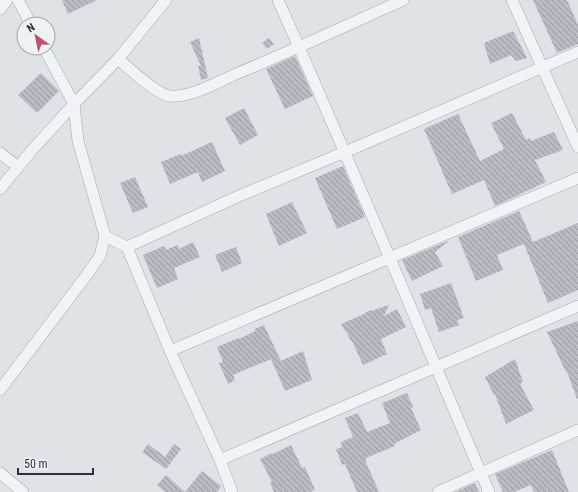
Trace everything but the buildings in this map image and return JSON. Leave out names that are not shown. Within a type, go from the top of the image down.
[{"type":"street","points":[[0,9],[7,0]]},
{"type":"street","points":[[18,0],[27,16]]},
{"type":"street","points":[[0,189],[74,104],[118,59],[166,0]]},
{"type":"street","points":[[278,0],[345,152],[435,368],[489,492]]},
{"type":"street","points":[[118,59],[154,89],[168,96],[179,96],[193,92],[299,47],[403,0]]},
{"type":"street","points":[[512,0],[578,147]]},
{"type":"street","points":[[127,247],[240,196],[578,52]]},
{"type":"street","points":[[0,390],[90,271],[100,256],[105,236],[78,142],[74,104],[48,56]]},
{"type":"street","points":[[0,153],[18,167]]},
{"type":"street","points":[[170,351],[578,178]]},
{"type":"street","points":[[105,236],[127,247],[170,351],[220,460],[232,492]]},
{"type":"street","points":[[220,460],[578,306]]},
{"type":"street","points":[[438,492],[578,430]]},
{"type":"street","points":[[0,473],[23,492]]}]
